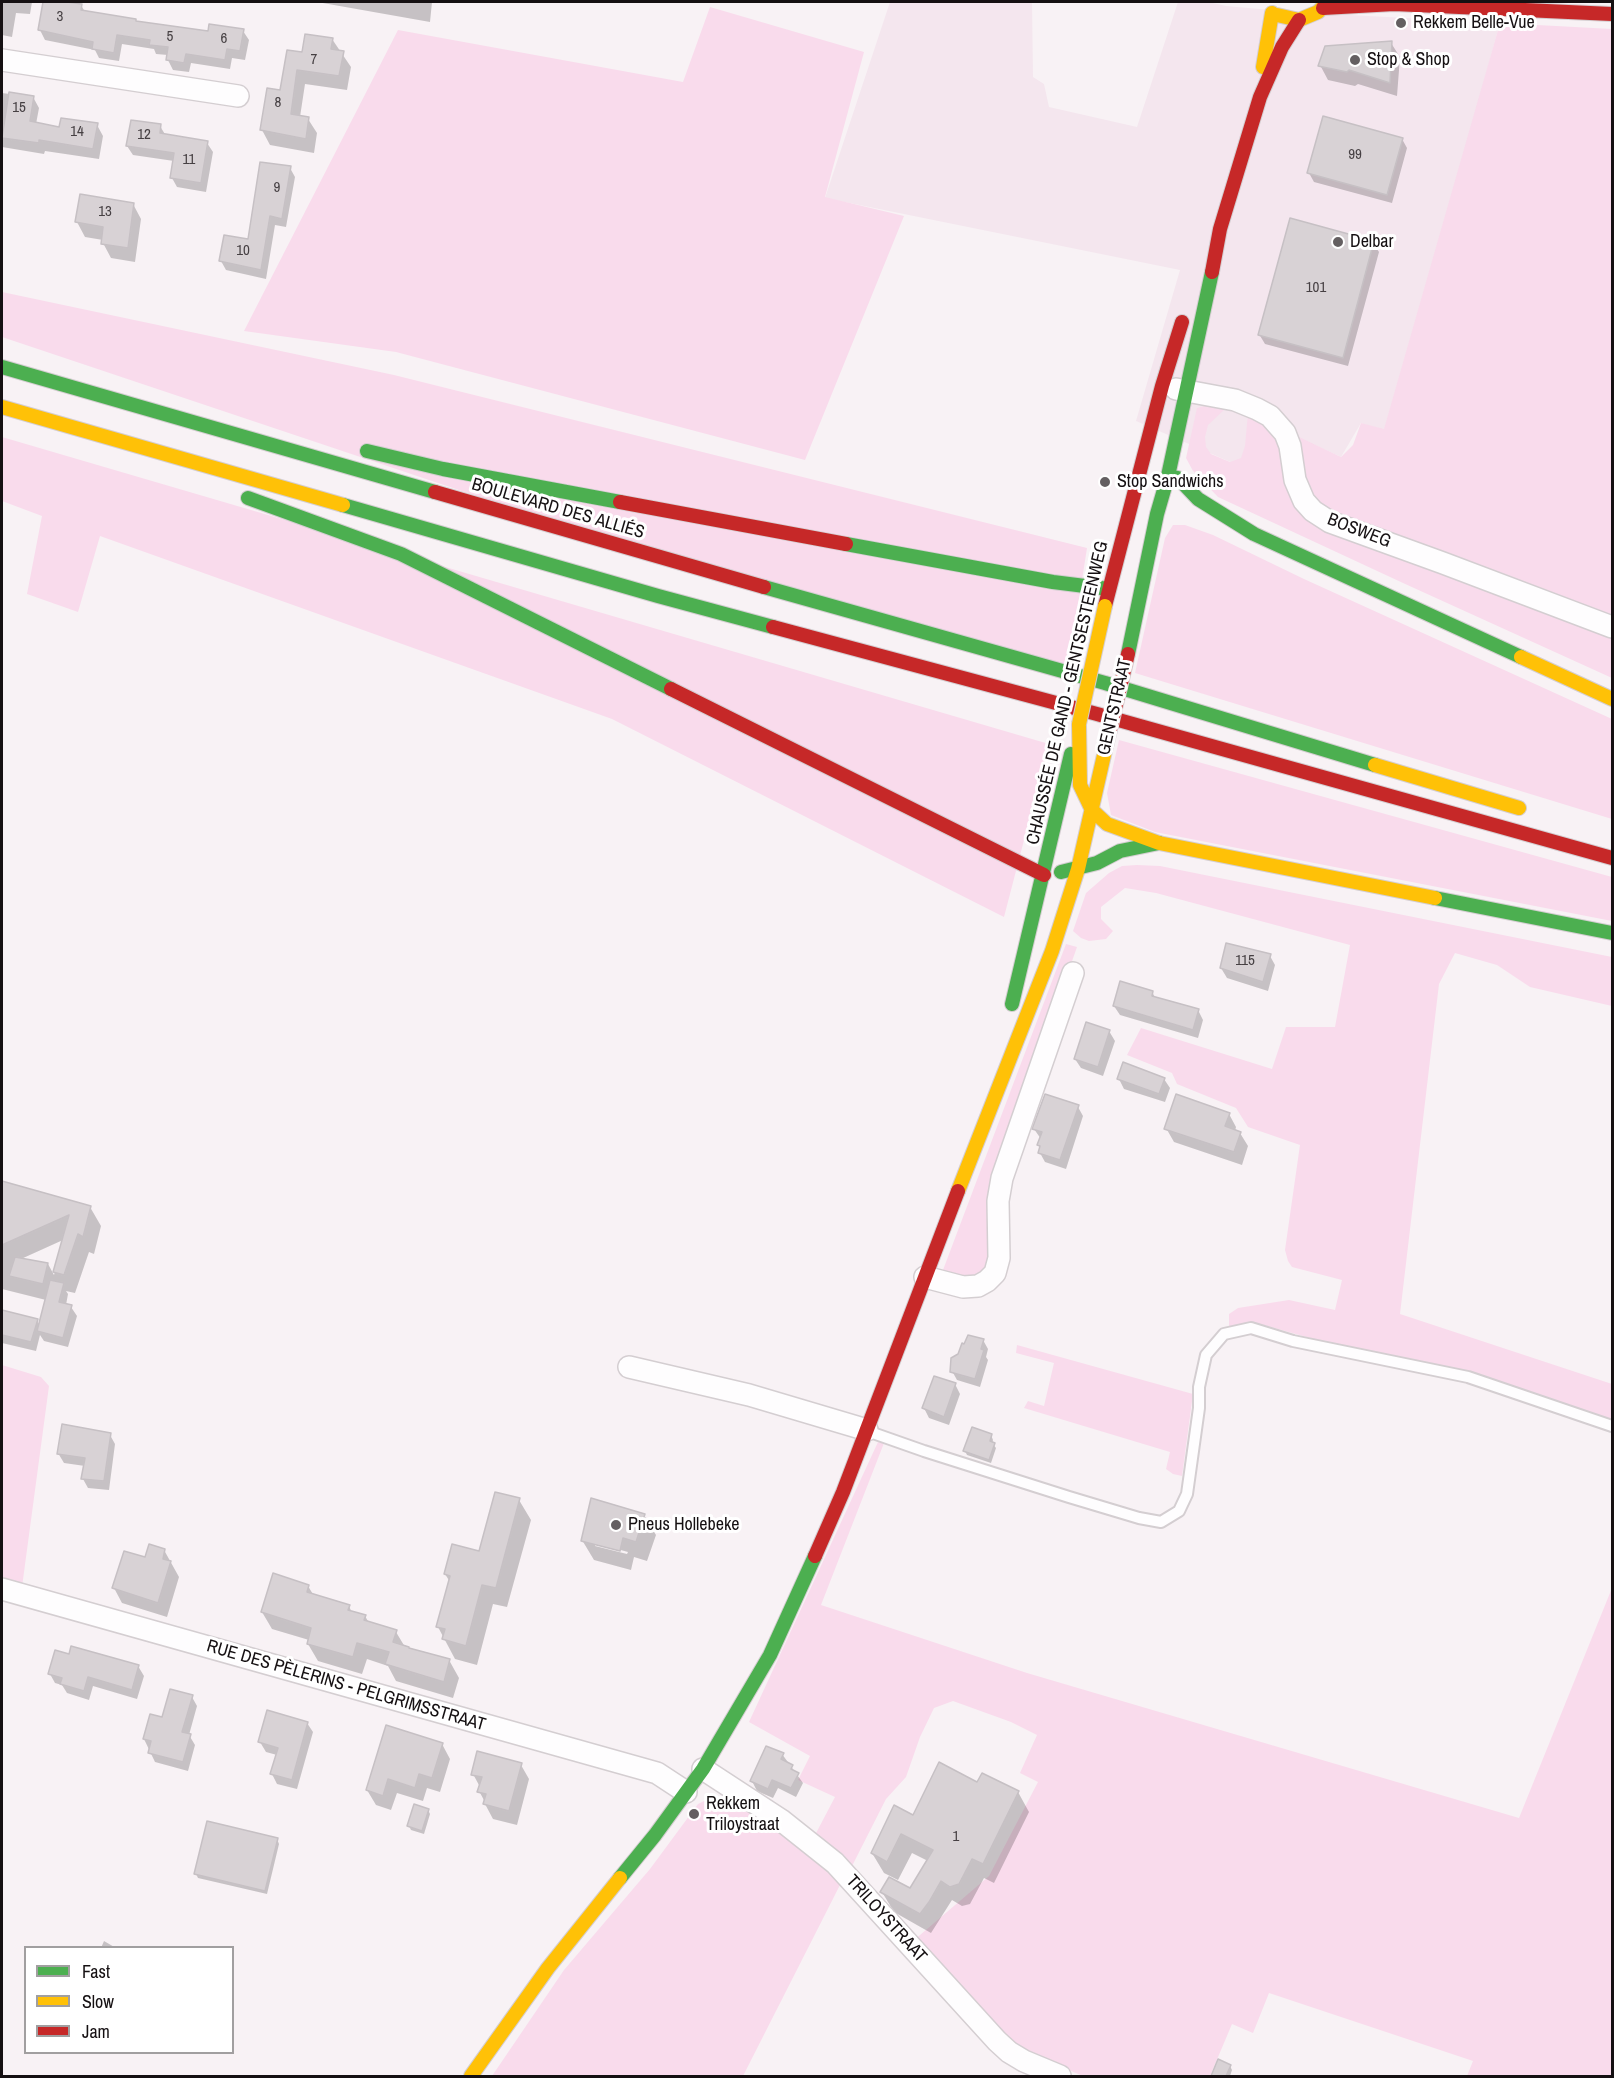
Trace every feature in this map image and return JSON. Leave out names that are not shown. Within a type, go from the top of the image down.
[{"type":"main road","points":[[1268,7],[1281,17],[1299,20],[1308,18],[1326,5],[1390,3],[1612,14]]},
{"type":"main road","points":[[1260,97],[1268,7]]},
{"type":"main road","points":[[1199,269],[1220,229],[1260,97],[1282,47],[1299,20]]},
{"type":"main road","name":"GENTSTRAAT","points":[[965,1171],[1052,951],[1078,869],[1128,654],[1126,611],[1168,476],[1210,286],[1220,229]]},
{"type":"main road","name":"CHAUSSÉE DE GAND - GENTSESTEENWEG","points":[[1008,1021],[1044,876],[1109,589],[1162,386],[1185,310]]},
{"type":"main road","name":"BOULEVARD DES ALLIÉS","points":[[2,366],[665,559],[1105,683],[1532,812]]},
{"type":"main road","points":[[2,407],[658,596],[1097,714],[1612,858]]},
{"type":"main road","points":[[200,423],[287,434]]},
{"type":"main road","points":[[354,447],[455,471],[1053,582],[1109,589],[1126,611]]},
{"type":"main road","points":[[162,452],[212,483]]},
{"type":"main road","points":[[1168,476],[1178,478],[1198,500],[1254,534],[1612,699]]},
{"type":"main road","points":[[234,493],[401,554],[1044,876],[1078,869],[1120,851],[1159,843]]},
{"type":"main road","points":[[1124,538],[1140,522],[1157,514],[1176,514]]},
{"type":"main road","points":[[1205,519],[1254,534]]},
{"type":"main road","points":[[1079,724],[1080,785],[1092,810],[1107,824],[1159,843],[1612,933]]},
{"type":"main road","points":[[471,2076],[548,1968],[655,1835],[703,1769],[770,1655],[843,1492],[925,1277],[965,1171],[1002,1043]]},
{"type":"street","points":[[2,60],[238,96]]},
{"type":"street","name":"BOSWEG","points":[[1162,386],[1236,400],[1257,409],[1278,424],[1285,433],[1290,446],[1295,480],[1304,501],[1313,511],[1330,522],[1612,627]]},
{"type":"street","points":[[925,1277],[970,1287],[978,1286],[995,1274],[999,1257],[998,1202],[1002,1178],[1073,973]]},
{"type":"street","points":[[629,1367],[748,1395],[867,1430]]},
{"type":"street","name":"RUE DES PÈLERINS - PELGRIMSSTRAAT","points":[[2,1589],[657,1773],[686,1792]]},
{"type":"street","name":"TRILOYSTRAAT","points":[[703,1769],[781,1820],[835,1863],[961,2003],[1009,2052],[1060,2076]]},
{"type":"lane","points":[[867,1430],[924,1451],[1069,1497],[1139,1518],[1161,1522],[1179,1511],[1187,1494],[1199,1407],[1199,1387],[1206,1355],[1224,1334],[1251,1328],[1293,1341],[1468,1377],[1612,1426]]},
{"type":"shaded area","points":[[890,2],[1032,2],[1033,77],[1044,84],[1049,107],[1137,127],[1178,2],[1208,2],[1226,6],[1293,12],[1500,23],[1387,434],[1361,423],[1341,457],[1297,437],[1288,487],[1136,421],[1180,270],[825,198]]},
{"type":"shaded area","points":[[710,7],[864,52],[825,197],[904,216],[805,460],[396,352],[244,331],[398,30],[683,82]]},
{"type":"shaded area","points":[[1500,23],[1612,29],[1612,618],[1329,511],[1317,500],[1307,483],[1297,436],[1341,457],[1353,445],[1361,423],[1384,429]]},
{"type":"shaded area","points":[[2,292],[394,375],[1087,548],[1072,644],[1062,670],[665,559],[2,337]]},
{"type":"shaded area","points":[[1212,404],[1225,409],[1208,425],[1205,437],[1206,447],[1211,454],[1230,462],[1241,458],[1245,446],[1248,413],[1276,431],[1296,501],[1612,635],[1612,678],[1218,497],[1193,471],[1186,458],[1197,408]]},
{"type":"shaded area","points":[[2,437],[1049,744],[1004,917],[612,719],[100,536],[78,612],[27,594],[42,516],[2,501]]},
{"type":"shaded area","points":[[1173,525],[1185,525],[1213,535],[1304,579],[1612,719],[1612,819],[1135,673],[1165,538]]},
{"type":"shaded area","points":[[1119,740],[1612,877],[1612,921],[1155,832],[1111,815],[1107,793]]},
{"type":"shaded area","points":[[1122,866],[1160,866],[1612,957],[1612,1006],[1530,987],[1497,965],[1455,953],[1439,984],[1400,1314],[1612,1384],[1612,1420],[1479,1375],[1310,1338],[1253,1322],[1229,1327],[1229,1314],[1238,1308],[1289,1300],[1335,1310],[1342,1280],[1292,1267],[1285,1250],[1300,1145],[1248,1127],[1236,1108],[1177,1084],[1172,1073],[1127,1055],[1141,1028],[1272,1069],[1286,1027],[1335,1027],[1350,945],[1156,893],[1125,888],[1101,907],[1101,919],[1113,931],[1106,939],[1089,941],[1081,938],[1073,931],[1086,893],[1109,873]]},
{"type":"shaded area","points":[[1066,944],[1077,947],[1008,1143],[990,1270],[958,1282],[943,1270]]},
{"type":"shaded area","points":[[1017,1345],[1193,1394],[1182,1476],[1166,1469],[1170,1452],[1024,1408],[1028,1401],[1044,1406],[1054,1363],[1016,1353]]},
{"type":"shaded area","points":[[2,1365],[41,1377],[49,1386],[22,1587],[2,1580]]},
{"type":"shaded area","points":[[878,1442],[884,1443],[821,1605],[1027,1673],[1519,1818],[1612,1588],[1612,2076],[1467,2076],[1473,2061],[1269,1993],[1253,2033],[1232,2024],[1210,2076],[1083,2076],[1033,2055],[1011,2041],[913,1941],[989,1876],[1038,1782],[1020,1773],[1037,1735],[1011,1722],[953,1701],[934,1708],[920,1737],[906,1777],[886,1799],[851,1868],[814,1837],[835,1797],[798,1780],[810,1756],[749,1722]]},
{"type":"shaded area","points":[[710,1798],[724,1798],[743,1805],[805,1851],[841,1883],[743,2076],[492,2076],[564,1970],[650,1869],[698,1804]]},
{"type":"building","points":[[43,2],[82,4],[81,10],[136,19],[136,21],[208,31],[209,24],[244,29],[240,51],[227,49],[225,60],[186,54],[184,63],[166,60],[168,47],[149,45],[150,40],[117,35],[114,53],[92,49],[93,42],[38,30]]},
{"type":"building","points":[[305,34],[333,38],[331,49],[344,51],[339,76],[297,70],[291,114],[309,117],[306,139],[260,130],[267,88],[280,90],[287,50],[302,52]]},
{"type":"building","name":"Stop & Shop","points":[[1392,41],[1390,83],[1349,70],[1347,72],[1318,66],[1325,46]]},
{"type":"building","points":[[9,92],[34,96],[30,121],[59,127],[61,118],[98,123],[93,149],[39,140],[39,143],[2,138]]},
{"type":"building","points":[[1323,116],[1403,138],[1387,195],[1307,173]]},
{"type":"building","points":[[131,120],[161,124],[160,133],[208,141],[201,183],[170,178],[174,153],[126,146]]},
{"type":"building","points":[[260,162],[291,166],[282,219],[270,216],[261,270],[219,261],[224,235],[248,239]]},
{"type":"building","points":[[80,194],[134,203],[128,248],[101,244],[103,227],[75,222]]},
{"type":"building","points":[[1290,218],[1374,241],[1343,358],[1258,335]]},
{"type":"building","points":[[1226,943],[1271,954],[1263,982],[1220,968]]},
{"type":"building","points":[[1120,981],[1153,991],[1152,996],[1199,1009],[1193,1030],[1113,1006]]},
{"type":"building","points":[[1086,1022],[1110,1030],[1098,1067],[1074,1059]]},
{"type":"building","points":[[1123,1062],[1165,1078],[1159,1094],[1117,1079]]},
{"type":"building","points":[[1045,1094],[1079,1105],[1060,1160],[1038,1153],[1040,1146],[1037,1145],[1042,1132],[1032,1129]]},
{"type":"building","points":[[1176,1094],[1230,1113],[1225,1126],[1241,1132],[1234,1152],[1164,1129]]},
{"type":"building","points":[[2,1181],[91,1206],[83,1237],[78,1234],[64,1275],[53,1272],[69,1215],[2,1245]]},
{"type":"building","points":[[15,1257],[48,1263],[43,1284],[9,1276]]},
{"type":"building","points":[[50,1280],[64,1283],[59,1302],[72,1305],[63,1338],[37,1331]]},
{"type":"building","points":[[2,1310],[38,1319],[31,1342],[2,1335]]},
{"type":"building","points":[[968,1335],[984,1339],[981,1349],[984,1350],[975,1379],[950,1372],[951,1358],[958,1354]]},
{"type":"building","points":[[934,1376],[956,1383],[944,1417],[922,1408]]},
{"type":"building","points":[[62,1424],[111,1433],[104,1481],[81,1479],[85,1458],[57,1454]]},
{"type":"building","points":[[972,1427],[992,1434],[990,1441],[995,1443],[989,1460],[963,1451]]},
{"type":"building","points":[[495,1492],[520,1498],[496,1588],[482,1585],[466,1646],[442,1639],[445,1629],[436,1627],[450,1576],[444,1574],[452,1544],[479,1551]]},
{"type":"building","points":[[591,1498],[645,1514],[636,1542],[623,1538],[620,1551],[581,1541]]},
{"type":"building","points":[[149,1544],[165,1549],[163,1559],[171,1561],[158,1603],[112,1588],[124,1551],[145,1557]]},
{"type":"building","points":[[273,1573],[309,1585],[307,1592],[350,1605],[348,1610],[366,1615],[364,1620],[397,1630],[393,1642],[450,1659],[444,1682],[385,1664],[389,1652],[357,1643],[353,1657],[307,1644],[311,1628],[261,1612]]},
{"type":"building","points":[[71,1646],[139,1665],[132,1690],[88,1677],[84,1691],[60,1684],[62,1678],[48,1674],[55,1650],[69,1654]]},
{"type":"building","points":[[170,1689],[193,1695],[182,1732],[191,1734],[183,1762],[148,1753],[151,1741],[143,1739],[150,1714],[162,1717]]},
{"type":"building","points":[[267,1710],[308,1722],[292,1780],[270,1774],[278,1748],[258,1742]]},
{"type":"building","points":[[386,1725],[443,1743],[432,1778],[419,1774],[415,1788],[388,1779],[383,1796],[366,1790]]},
{"type":"building","points":[[766,1746],[784,1753],[781,1759],[793,1765],[791,1769],[799,1773],[791,1788],[772,1780],[768,1789],[750,1781]]},
{"type":"building","points":[[477,1751],[522,1763],[509,1811],[483,1804],[486,1794],[477,1792],[482,1777],[471,1775]]},
{"type":"building","points":[[939,1762],[977,1782],[982,1773],[1019,1791],[983,1864],[972,1859],[959,1884],[950,1887],[941,1881],[920,1914],[880,1892],[889,1877],[910,1888],[933,1850],[901,1834],[887,1862],[871,1853],[894,1805],[913,1815]]},
{"type":"building","points":[[414,1804],[429,1809],[422,1831],[407,1826]]},
{"type":"building","points":[[207,1821],[278,1838],[265,1891],[194,1874]]},
{"type":"building","points":[[1218,2059],[1231,2065],[1226,2076],[1211,2076]]},
{"type":"traffic: fast","points":[[1128,654],[1212,272]]},
{"type":"traffic: fast","points":[[2,367],[435,492]]},
{"type":"traffic: fast","points":[[367,451],[443,469],[620,502]]},
{"type":"traffic: fast","points":[[1168,476],[1178,478],[1198,499],[1254,534],[1521,657]]},
{"type":"traffic: fast","points":[[248,498],[401,554],[671,689]]},
{"type":"traffic: fast","points":[[343,505],[773,627]]},
{"type":"traffic: fast","points":[[846,544],[1053,582],[1109,589]]},
{"type":"traffic: fast","points":[[764,587],[1105,683]]},
{"type":"traffic: fast","points":[[1105,683],[1375,765]]},
{"type":"traffic: fast","points":[[1012,1004],[1071,754]]},
{"type":"traffic: fast","points":[[1061,872],[1097,863],[1120,851],[1159,843]]},
{"type":"traffic: fast","points":[[1435,898],[1612,933]]},
{"type":"traffic: fast","points":[[620,1878],[703,1769],[770,1655],[815,1556]]},
{"type":"traffic: slow","points":[[1277,15],[1299,20],[1318,12],[1328,2]]},
{"type":"traffic: slow","points":[[1263,67],[1272,13]]},
{"type":"traffic: slow","points":[[2,407],[343,505]]},
{"type":"traffic: slow","points":[[1079,724],[1105,606]]},
{"type":"traffic: slow","points":[[1521,657],[1612,699]]},
{"type":"traffic: slow","points":[[1079,724],[1080,785],[1092,810],[1107,824],[1159,843],[1435,898]]},
{"type":"traffic: slow","points":[[958,1191],[1052,951],[1078,869],[1107,742]]},
{"type":"traffic: slow","points":[[1375,765],[1519,808]]},
{"type":"traffic: slow","points":[[471,2076],[548,1968],[620,1878]]},
{"type":"traffic: jam","points":[[1323,8],[1394,4],[1612,14]]},
{"type":"traffic: jam","points":[[1212,272],[1220,229],[1260,97],[1282,47],[1299,20]]},
{"type":"traffic: jam","points":[[1105,606],[1162,386],[1182,322]]},
{"type":"traffic: jam","points":[[435,492],[764,587]]},
{"type":"traffic: jam","points":[[620,502],[846,544]]},
{"type":"traffic: jam","points":[[773,627],[1097,714]]},
{"type":"traffic: jam","points":[[1107,742],[1128,654]]},
{"type":"traffic: jam","points":[[671,689],[1044,875]]},
{"type":"traffic: jam","points":[[1097,714],[1612,858]]},
{"type":"traffic: jam","points":[[815,1556],[843,1492],[958,1191]]},
{"type":"place","name":"Rekkem Belle-Vue","points":[[1401,23]]},
{"type":"place","name":"Stop & Shop","points":[[1355,60]]},
{"type":"place","name":"Delbar","points":[[1338,242]]},
{"type":"place","name":"Stop Sandwichs","points":[[1105,482]]},
{"type":"place","name":"Pneus Hollebeke","points":[[616,1525]]},
{"type":"place","name":"Rekkem Triloystraat","points":[[694,1814]]}]
